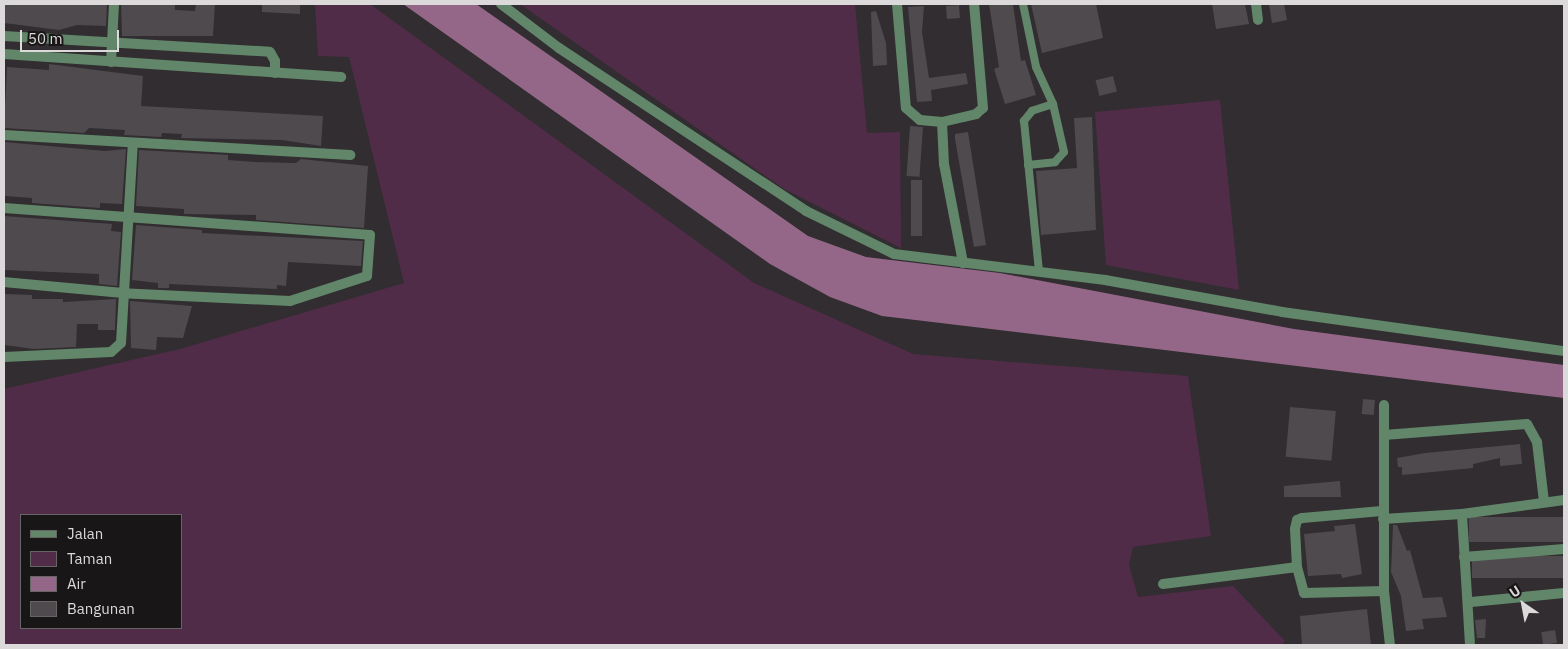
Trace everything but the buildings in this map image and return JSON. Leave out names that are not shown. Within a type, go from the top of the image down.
[{"type":"street","points":[[111,62],[114,4]]},
{"type":"street","points":[[501,4],[559,48],[806,211],[894,254],[1039,271],[1282,312],[1564,351]]},
{"type":"street","points":[[897,4],[906,108],[920,120],[942,122],[976,114],[983,108],[974,4]]},
{"type":"street","points":[[1256,4],[1258,20]]},
{"type":"street","points":[[4,36],[112,45],[270,52],[275,61],[275,73]]},
{"type":"street","points":[[4,54],[341,77]]},
{"type":"street","points":[[942,122],[944,164],[963,263]]},
{"type":"street","points":[[4,135],[350,155]]},
{"type":"street","points":[[4,357],[31,358],[117,350],[122,343],[123,293],[133,143]]},
{"type":"street","points":[[4,208],[367,232],[370,235],[369,271],[364,279],[290,301],[123,293],[4,282]]},
{"type":"street","points":[[1384,405],[1382,515],[1384,591],[1390,645]]},
{"type":"street","points":[[1384,435],[1522,422],[1531,427],[1537,442],[1544,502]]},
{"type":"street","points":[[1384,591],[1310,596],[1302,589],[1297,567],[1297,520],[1382,515],[1462,514],[1564,500]]},
{"type":"street","points":[[1462,514],[1464,558],[1471,602],[1470,644]]},
{"type":"street","points":[[1464,558],[1564,549]]},
{"type":"street","points":[[1163,584],[1297,567]]},
{"type":"street","points":[[1471,602],[1564,593]]},
{"type":"lane","points":[[1023,4],[1036,67],[1053,104],[1064,152],[1055,162],[1028,165]]},
{"type":"lane","points":[[1039,271],[1025,117],[1032,110],[1053,104]]},
{"type":"green space","points":[[315,4],[370,4],[754,283],[913,354],[1188,376],[1211,536],[1133,547],[1129,565],[1138,597],[1233,586],[1285,641],[1281,645],[4,645],[4,389],[180,349],[404,283],[349,57],[318,56]]},
{"type":"green space","points":[[520,4],[855,4],[867,133],[900,132],[901,248],[784,189]]},
{"type":"green space","points":[[1220,100],[1239,290],[1106,265],[1095,112]]},
{"type":"water","points":[[403,4],[476,4],[808,236],[866,257],[1000,273],[1294,329],[1564,365],[1564,398],[882,316],[830,297],[770,264]]}]
